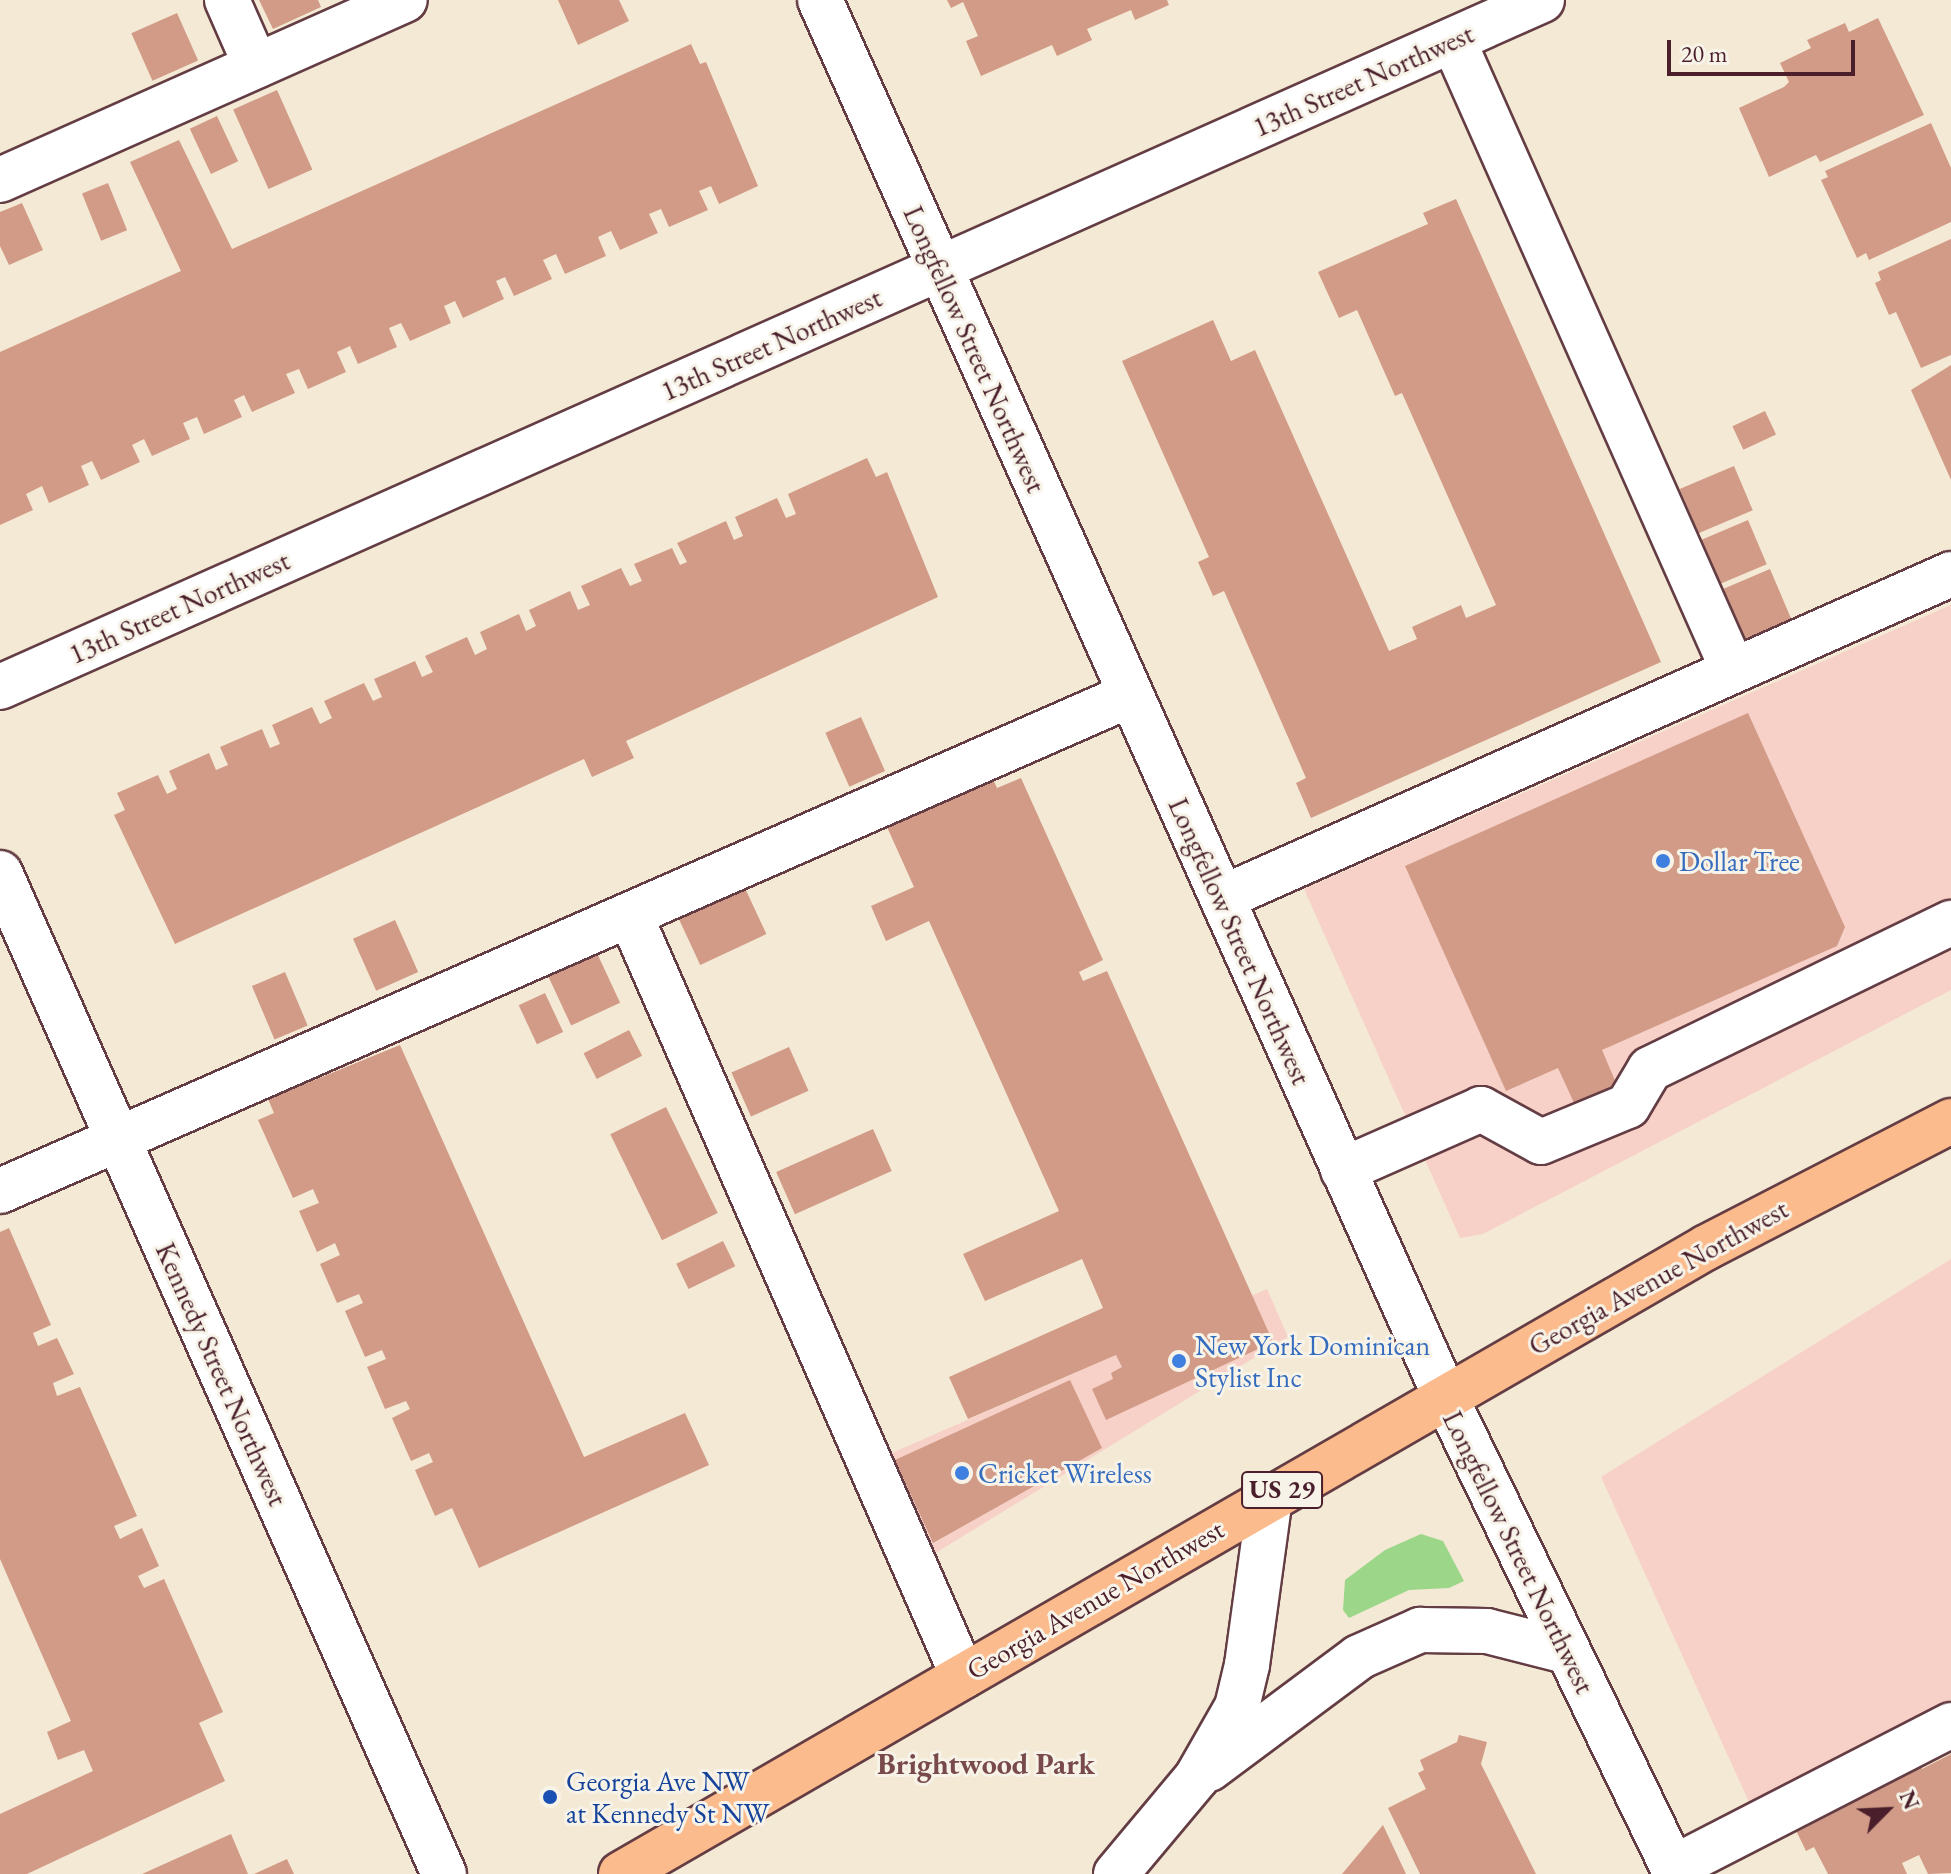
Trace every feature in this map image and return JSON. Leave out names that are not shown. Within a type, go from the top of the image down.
[{"type":"highway","name":"Georgia Avenue Northwest","points":[[621,1874],[1707,1247],[1951,1121]]},
{"type":"street","points":[[227,0],[256,66]]},
{"type":"street","points":[[0,180],[405,0]]},
{"type":"street","name":"Longfellow Street Northwest","points":[[820,0],[1445,1396],[1674,1871]]},
{"type":"street","name":"13th Street Northwest","points":[[0,687],[1542,0]]},
{"type":"street","points":[[1453,40],[1733,670]]},
{"type":"street","points":[[1222,898],[1951,574]]},
{"type":"street","points":[[0,1191],[1130,695]]},
{"type":"street","name":"Kennedy Street Northwest","points":[[0,873],[444,1874]]},
{"type":"street","points":[[630,915],[963,1676]]},
{"type":"street","points":[[1343,1170],[1481,1109],[1541,1142],[1628,1106],[1650,1069],[1951,923]]},
{"type":"street","points":[[1116,1874],[1197,1777],[1237,1707],[1247,1665],[1270,1497]]},
{"type":"street","points":[[1197,1777],[1388,1641],[1453,1627],[1566,1651]]},
{"type":"street","points":[[1674,1871],[1951,1725]]},
{"type":"shaded area","points":[[1951,605],[1951,990],[1483,1234],[1460,1238],[1304,889]]},
{"type":"shaded area","points":[[1951,1259],[1951,1711],[1754,1813],[1601,1477]]},
{"type":"shaded area","points":[[1267,1289],[1288,1337],[929,1557],[885,1456]]},
{"type":"green space","points":[[1421,1534],[1443,1541],[1464,1581],[1449,1588],[1409,1590],[1349,1618],[1343,1610],[1345,1580],[1385,1550]]},
{"type":"building","points":[[259,0],[318,0],[321,7],[273,29]]},
{"type":"building","points":[[558,0],[619,0],[629,21],[578,45]]},
{"type":"building","points":[[947,0],[1167,0],[1169,5],[1135,20],[1131,10],[1087,29],[1092,40],[1057,56],[1052,45],[981,76],[966,41],[978,36],[963,2],[951,8]]},
{"type":"building","points":[[177,13],[198,61],[152,81],[131,33]]},
{"type":"building","points":[[1878,18],[1924,115],[1820,162],[1816,155],[1769,177],[1739,108],[1789,82],[1780,63],[1811,48],[1807,40],[1845,23],[1849,32]]},
{"type":"building","points":[[691,44],[700,64],[706,62],[758,186],[719,204],[711,186],[699,191],[708,210],[669,227],[661,209],[649,214],[658,233],[620,250],[611,231],[598,237],[606,256],[565,274],[556,254],[543,260],[552,279],[514,296],[505,277],[496,281],[504,299],[463,318],[455,301],[444,306],[451,323],[410,341],[401,323],[389,328],[397,347],[358,364],[350,346],[337,352],[346,372],[308,389],[299,369],[286,374],[295,393],[252,412],[244,395],[234,400],[242,417],[204,434],[197,417],[183,423],[190,439],[152,456],[144,439],[132,445],[140,462],[101,480],[92,461],[81,466],[89,485],[49,503],[42,486],[26,494],[33,510],[0,525],[0,352],[181,271],[130,162],[179,140],[232,249]]},
{"type":"building","points":[[277,90],[312,169],[269,189],[233,110]]},
{"type":"building","points":[[217,116],[238,161],[211,174],[190,129]]},
{"type":"building","points":[[1931,123],[1951,168],[1951,222],[1869,260],[1866,253],[1857,258],[1821,180],[1828,177],[1825,171]]},
{"type":"building","points":[[108,183],[127,230],[101,241],[82,193]]},
{"type":"building","points":[[1456,199],[1661,662],[1311,818],[1296,783],[1306,778],[1224,591],[1213,596],[1198,562],[1209,557],[1122,361],[1213,320],[1231,361],[1255,350],[1389,651],[1417,639],[1412,627],[1461,605],[1466,618],[1496,605],[1402,393],[1395,396],[1357,310],[1339,318],[1318,272],[1428,224],[1423,213]]},
{"type":"building","points":[[22,203],[43,250],[9,265],[0,246],[0,212]]},
{"type":"building","points":[[1951,239],[1951,355],[1921,368],[1896,312],[1889,315],[1875,283],[1881,280],[1878,272]]},
{"type":"building","points":[[1951,365],[1951,480],[1911,390]]},
{"type":"building","points":[[1765,411],[1776,435],[1743,450],[1732,426]]},
{"type":"building","points":[[867,458],[876,477],[887,472],[938,597],[626,741],[634,758],[592,777],[584,759],[175,944],[114,815],[125,810],[117,793],[158,775],[167,794],[177,789],[169,771],[209,753],[216,770],[228,765],[220,747],[262,729],[270,748],[280,744],[272,725],[312,707],[320,724],[332,718],[324,701],[364,683],[373,701],[382,697],[374,679],[415,661],[422,677],[433,672],[425,656],[467,637],[475,655],[487,649],[480,632],[519,614],[526,631],[536,626],[529,610],[570,591],[578,610],[590,605],[581,586],[621,568],[630,586],[642,581],[634,564],[672,548],[680,565],[687,562],[677,543],[726,521],[734,540],[743,536],[735,517],[777,498],[786,518],[796,514],[788,494]]},
{"type":"building","points":[[1734,466],[1753,510],[1698,533],[1680,489]]},
{"type":"building","points":[[1748,520],[1767,564],[1720,584],[1701,540]]},
{"type":"building","points":[[1770,569],[1792,621],[1745,640],[1723,589]]},
{"type":"building","points":[[1748,713],[1845,927],[1837,946],[1602,1050],[1622,1097],[1580,1116],[1558,1068],[1506,1091],[1405,866]]},
{"type":"building","points":[[861,717],[885,771],[849,787],[825,733]]},
{"type":"building","points":[[991,775],[997,788],[1021,778],[1103,960],[1079,972],[1083,981],[1107,971],[1273,1342],[1106,1420],[1092,1389],[1113,1379],[1111,1373],[1122,1367],[1116,1355],[968,1419],[949,1377],[1103,1308],[1082,1259],[985,1301],[963,1254],[1059,1211],[929,921],[886,941],[871,906],[914,887],[887,827]]},
{"type":"building","points":[[744,886],[766,934],[700,965],[678,917]]},
{"type":"building","points":[[395,920],[418,972],[376,991],[353,939]]},
{"type":"building","points":[[596,951],[620,1003],[571,1025],[547,974]]},
{"type":"building","points":[[285,972],[308,1025],[275,1039],[252,986]]},
{"type":"building","points":[[545,993],[563,1032],[537,1044],[519,1005]]},
{"type":"building","points":[[629,1030],[642,1056],[597,1079],[584,1053]]},
{"type":"building","points":[[400,1045],[584,1457],[685,1413],[709,1465],[479,1568],[452,1508],[435,1516],[415,1470],[433,1462],[429,1453],[411,1461],[392,1418],[410,1409],[406,1401],[385,1409],[367,1367],[386,1359],[382,1350],[365,1357],[345,1311],[363,1303],[359,1294],[337,1303],[320,1264],[340,1255],[335,1243],[317,1252],[299,1211],[319,1203],[313,1189],[293,1198],[258,1120],[274,1113],[268,1099]]},
{"type":"building","points":[[789,1047],[809,1091],[751,1116],[731,1073]]},
{"type":"building","points":[[666,1107],[718,1213],[662,1240],[610,1134]]},
{"type":"building","points":[[873,1129],[892,1171],[795,1214],[776,1172]]},
{"type":"building","points":[[9,1228],[51,1325],[33,1333],[38,1346],[57,1338],[74,1374],[53,1383],[57,1396],[80,1387],[137,1516],[114,1526],[120,1539],[142,1528],[159,1566],[138,1576],[144,1588],[164,1579],[223,1712],[199,1723],[225,1781],[27,1874],[0,1874],[0,1814],[93,1771],[84,1750],[58,1760],[47,1732],[71,1721],[0,1559],[0,1232]]},
{"type":"building","points":[[723,1241],[735,1266],[689,1289],[676,1264]]},
{"type":"building","points":[[1070,1380],[1102,1448],[933,1543],[895,1460]]},
{"type":"building","points":[[1459,1735],[1487,1742],[1481,1764],[1536,1874],[1420,1874],[1388,1808],[1426,1789],[1418,1773],[1424,1770],[1420,1760],[1457,1742]]},
{"type":"building","points":[[1951,1754],[1951,1873],[1928,1874],[1919,1855],[1902,1863],[1907,1874],[1828,1874],[1814,1847],[1806,1851],[1790,1818],[1916,1755],[1922,1769]]},
{"type":"building","points":[[1383,1825],[1406,1874],[1342,1874]]},
{"type":"building","points":[[231,1834],[248,1874],[142,1874]]},
{"type":"building","points":[[287,1859],[294,1874],[254,1874]]},
{"type":"place","name":"Dollar Tree","points":[[1663,861]]},
{"type":"place","name":"New York Dominican Stylist Inc","points":[[1179,1361]]},
{"type":"place","name":"Cricket Wireless","points":[[962,1473]]},
{"type":"place","name":"Georgia Ave NW at Kennedy St NW","points":[[550,1797]]},
{"type":"district","name":"Brightwood Park","points":[[986,1764]]}]
